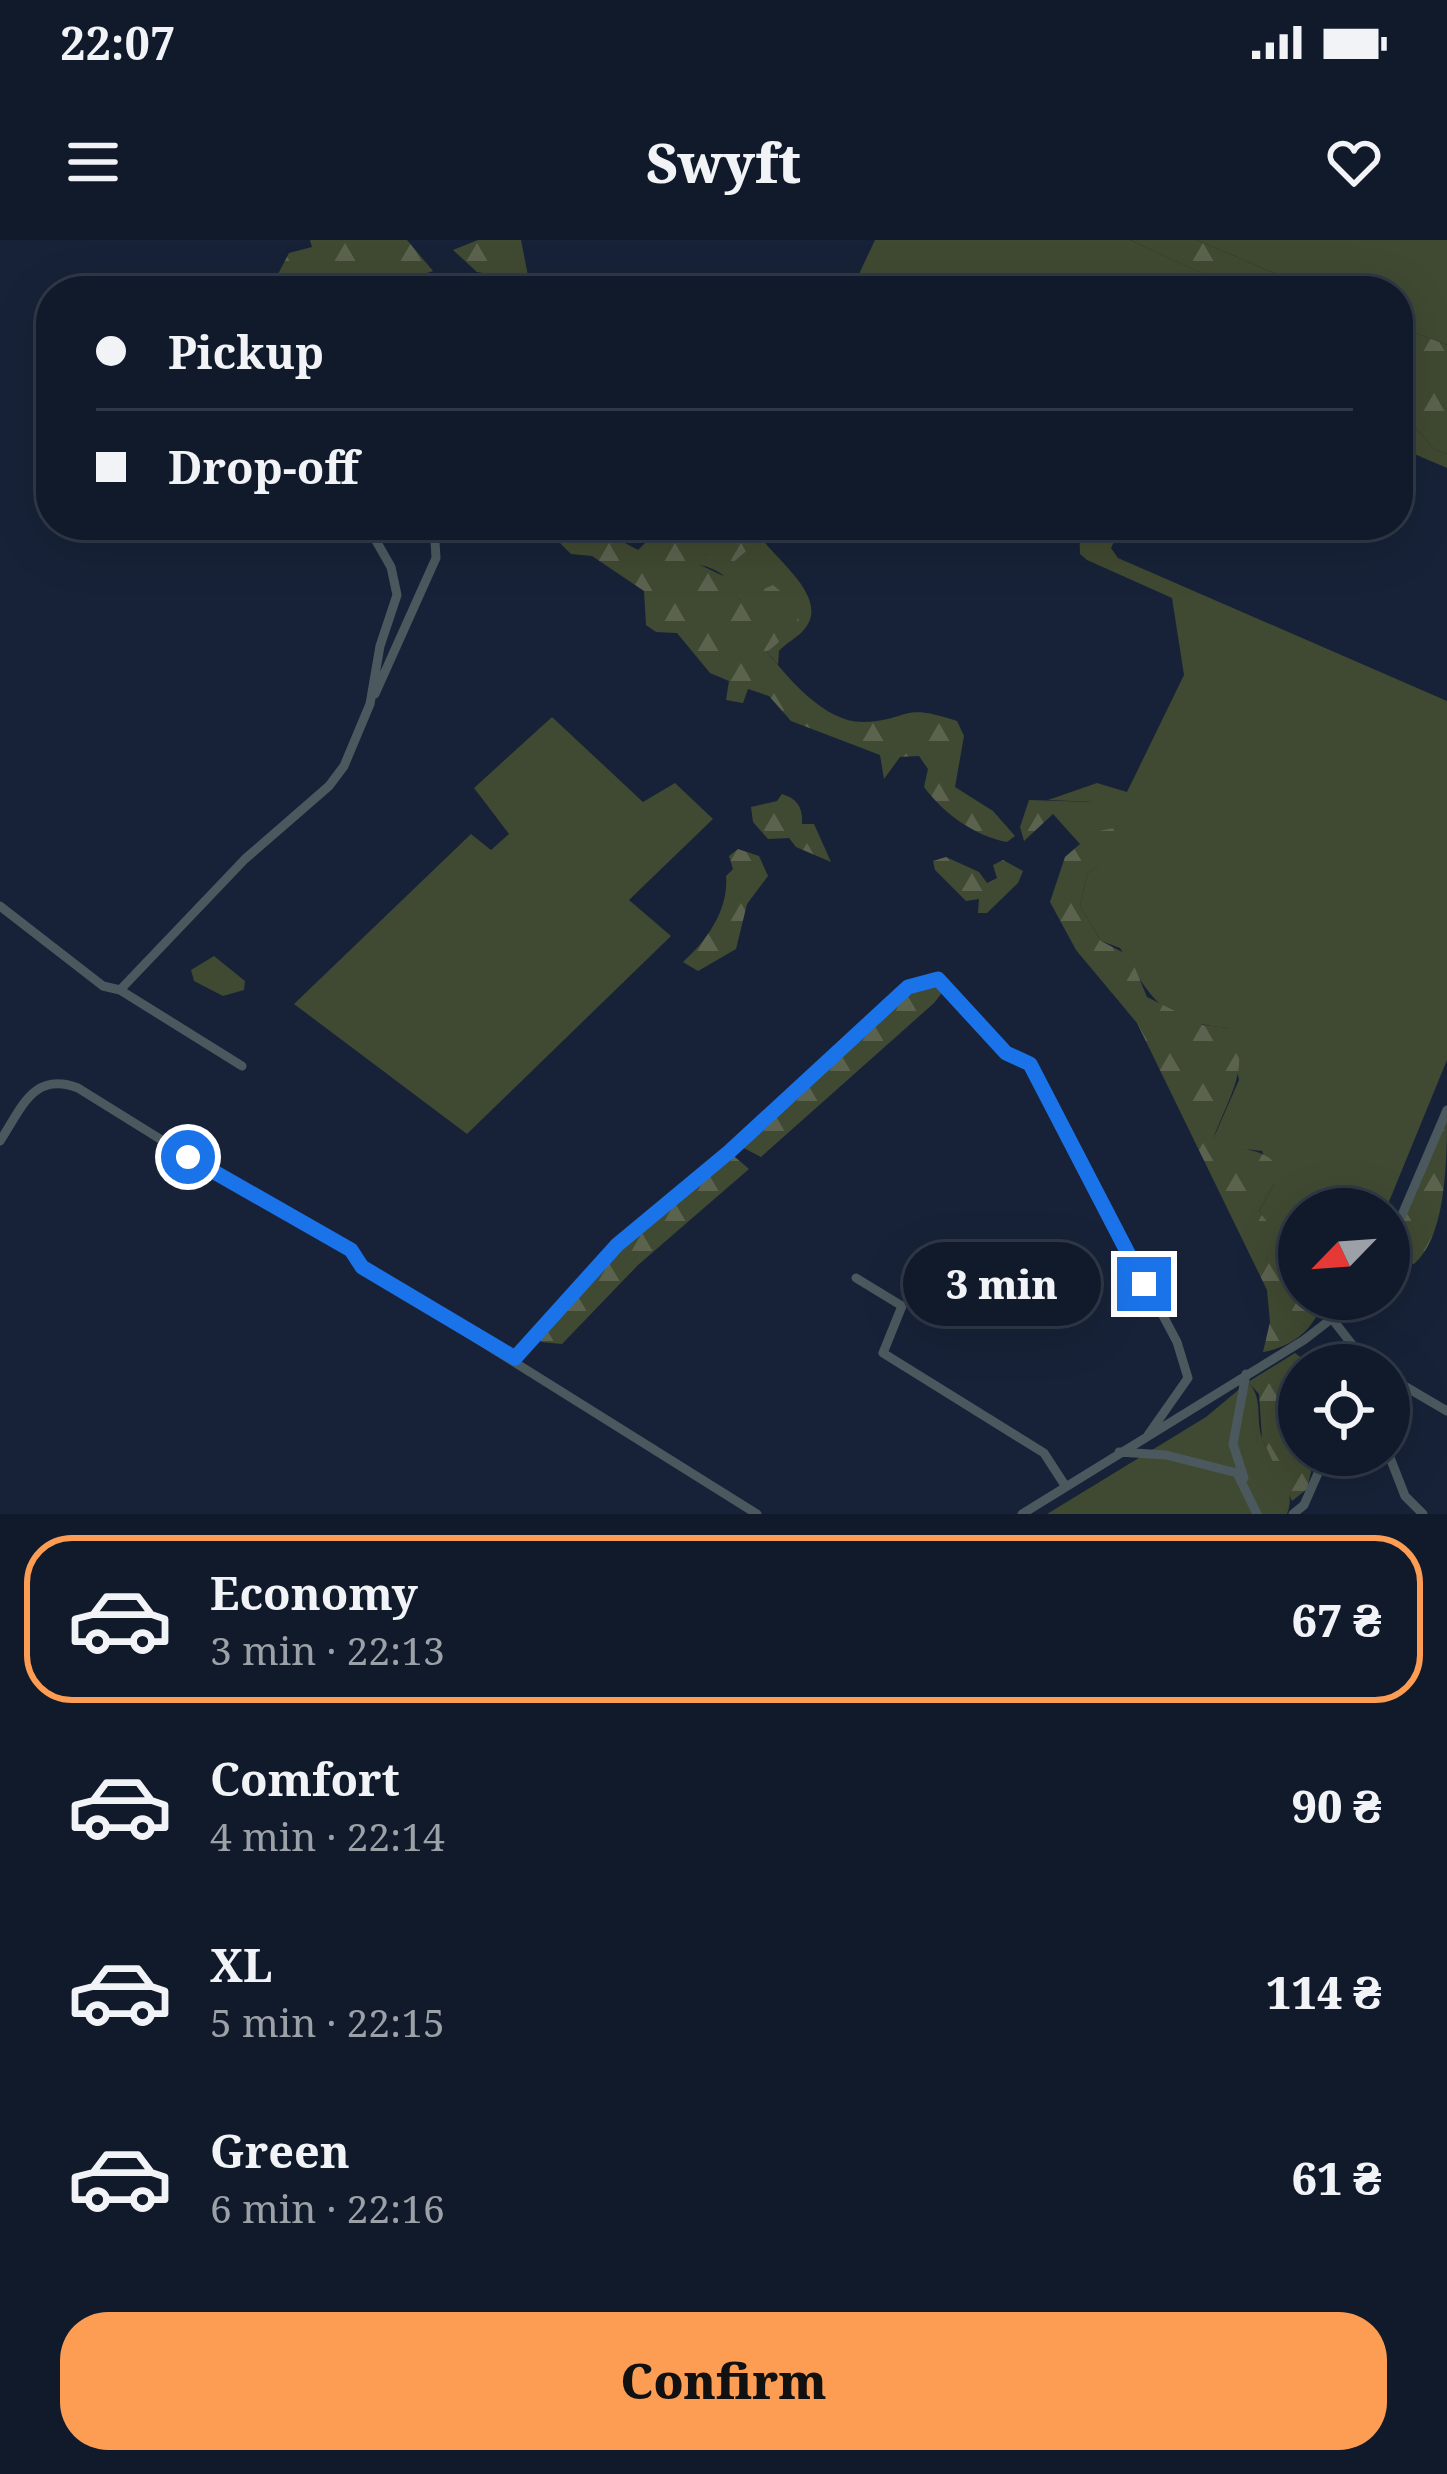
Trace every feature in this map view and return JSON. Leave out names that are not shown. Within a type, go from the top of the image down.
[{"type":"street","points":[[370,704],[380,646],[397,595],[391,567],[376,540]]},
{"type":"street","points":[[120,990],[244,859],[329,786],[344,766],[403,641],[436,558],[435,540]]},
{"type":"street","points":[[0,907],[103,986],[120,990],[242,1066]]},
{"type":"street","points":[[515,1358],[617,1245],[729,1152],[908,987],[938,979],[1006,1053],[1030,1064],[1177,1342],[1188,1378],[1148,1435]]},
{"type":"street","points":[[0,1141],[39,1085],[53,1081],[78,1088],[247,1193],[351,1250],[362,1267],[515,1358],[757,1514]]},
{"type":"street","points":[[1410,1196],[1447,1110]]},
{"type":"street","points":[[856,1278],[902,1306],[883,1353],[1044,1453],[1066,1486]]},
{"type":"street","points":[[1022,1514],[1333,1320],[1354,1344]]},
{"type":"street","points":[[1246,1375],[1233,1444],[1257,1514]]},
{"type":"street","points":[[1410,1389],[1447,1411]]},
{"type":"street","points":[[1119,1452],[1166,1455],[1244,1478]]},
{"type":"street","points":[[1293,1514],[1304,1505],[1317,1476]]},
{"type":"street","points":[[1397,1476],[1405,1496],[1423,1514]]},
{"type":"green space","points":[[310,240],[407,240],[433,271],[418,276],[277,276],[289,253],[312,247]]},
{"type":"green space","points":[[478,240],[521,240],[528,276],[477,272],[453,250]]},
{"type":"green space","points":[[875,240],[1130,240],[1208,276],[858,276]]},
{"type":"green space","points":[[1130,240],[1197,240],[1281,276],[1208,276]]},
{"type":"green space","points":[[1197,240],[1447,240],[1447,345],[1413,332],[1413,276],[1281,276]]},
{"type":"green space","points":[[1413,332],[1447,345],[1447,454],[1435,450],[1413,424]]},
{"type":"green space","points":[[1413,424],[1435,450],[1447,454],[1447,468],[1413,453]]},
{"type":"green space","points":[[546,540],[619,540],[638,550],[648,540],[743,540],[752,546],[730,565],[706,554],[698,564],[732,580],[739,600],[773,585],[797,605],[799,625],[767,652],[786,675],[823,708],[850,721],[916,712],[957,721],[964,736],[955,787],[993,811],[1015,836],[1007,842],[995,839],[951,815],[924,787],[928,769],[919,756],[900,757],[884,779],[880,755],[791,721],[769,696],[748,689],[743,703],[726,700],[729,681],[710,673],[677,633],[656,632],[646,625],[644,591],[592,556],[571,554],[558,541]]},
{"type":"green space","points":[[743,540],[763,540],[798,580],[811,606],[802,632],[779,651],[778,665],[767,652],[781,635],[756,596],[739,600],[724,576],[697,564],[706,554],[751,546]]},
{"type":"green space","points":[[1080,540],[1115,540],[1111,548],[1118,558],[1447,701],[1447,1060],[1395,1188],[1278,1188],[1278,1239],[1259,1211],[1274,1184],[1262,1151],[1226,1147],[1214,1137],[1239,1080],[1229,1028],[1173,1014],[1151,995],[1120,948],[1101,941],[1080,906],[1087,874],[1127,843],[1087,834],[1093,802],[1048,800],[1097,783],[1127,792],[1184,675],[1172,598],[1080,554]]},
{"type":"green space","points":[[552,717],[643,802],[675,783],[713,819],[629,900],[671,936],[467,1134],[294,1004],[471,834],[491,850],[509,834],[474,788]]},
{"type":"green space","points":[[782,794],[798,805],[802,824],[814,824],[831,862],[796,847],[789,838],[768,839],[753,822],[751,807],[777,801]]},
{"type":"green space","points":[[1029,800],[1093,802],[1101,815],[1089,833],[1119,827],[1128,843],[1087,874],[1080,906],[1101,941],[1130,956],[1147,997],[1203,1025],[1229,1028],[1236,1041],[1236,1082],[1214,1137],[1273,1161],[1274,1184],[1259,1211],[1278,1236],[1278,1320],[1313,1320],[1288,1344],[1263,1352],[1270,1322],[1267,1290],[1137,1023],[1076,950],[1050,902],[1065,857],[1080,844],[1053,814],[1024,841],[1020,827]]},
{"type":"green space","points":[[738,849],[759,856],[768,876],[747,904],[736,949],[698,971],[683,962],[715,924],[726,876],[733,869],[729,856]]},
{"type":"green space","points":[[946,857],[979,872],[987,883],[997,878],[993,865],[1003,860],[1023,871],[1018,883],[987,913],[978,913],[979,899],[966,901],[935,870],[933,861]]},
{"type":"green space","points":[[214,956],[245,981],[244,990],[223,996],[194,981],[191,970]]},
{"type":"green space","points":[[934,981],[945,989],[934,1003],[761,1157],[740,1146],[909,989]]},
{"type":"green space","points":[[1447,1110],[1439,1216],[1425,1251],[1414,1264],[1410,1263],[1410,1196]]},
{"type":"green space","points":[[729,1152],[749,1169],[638,1265],[562,1344],[541,1342],[539,1327],[617,1245]]},
{"type":"green space","points":[[1278,1363],[1278,1472],[1262,1439],[1259,1394],[1248,1382]]},
{"type":"green space","points":[[1248,1382],[1257,1401],[1261,1435],[1289,1493],[1287,1514],[1047,1514],[1206,1417]]},
{"type":"green space","points":[[1280,1476],[1310,1476],[1307,1489],[1292,1501]]},
{"type":"route","points":[[188,1157],[351,1250],[362,1267],[515,1358],[526,1339],[617,1245],[729,1152],[908,987],[927,978],[938,979],[1006,1053],[1030,1064],[1144,1284]]}]
